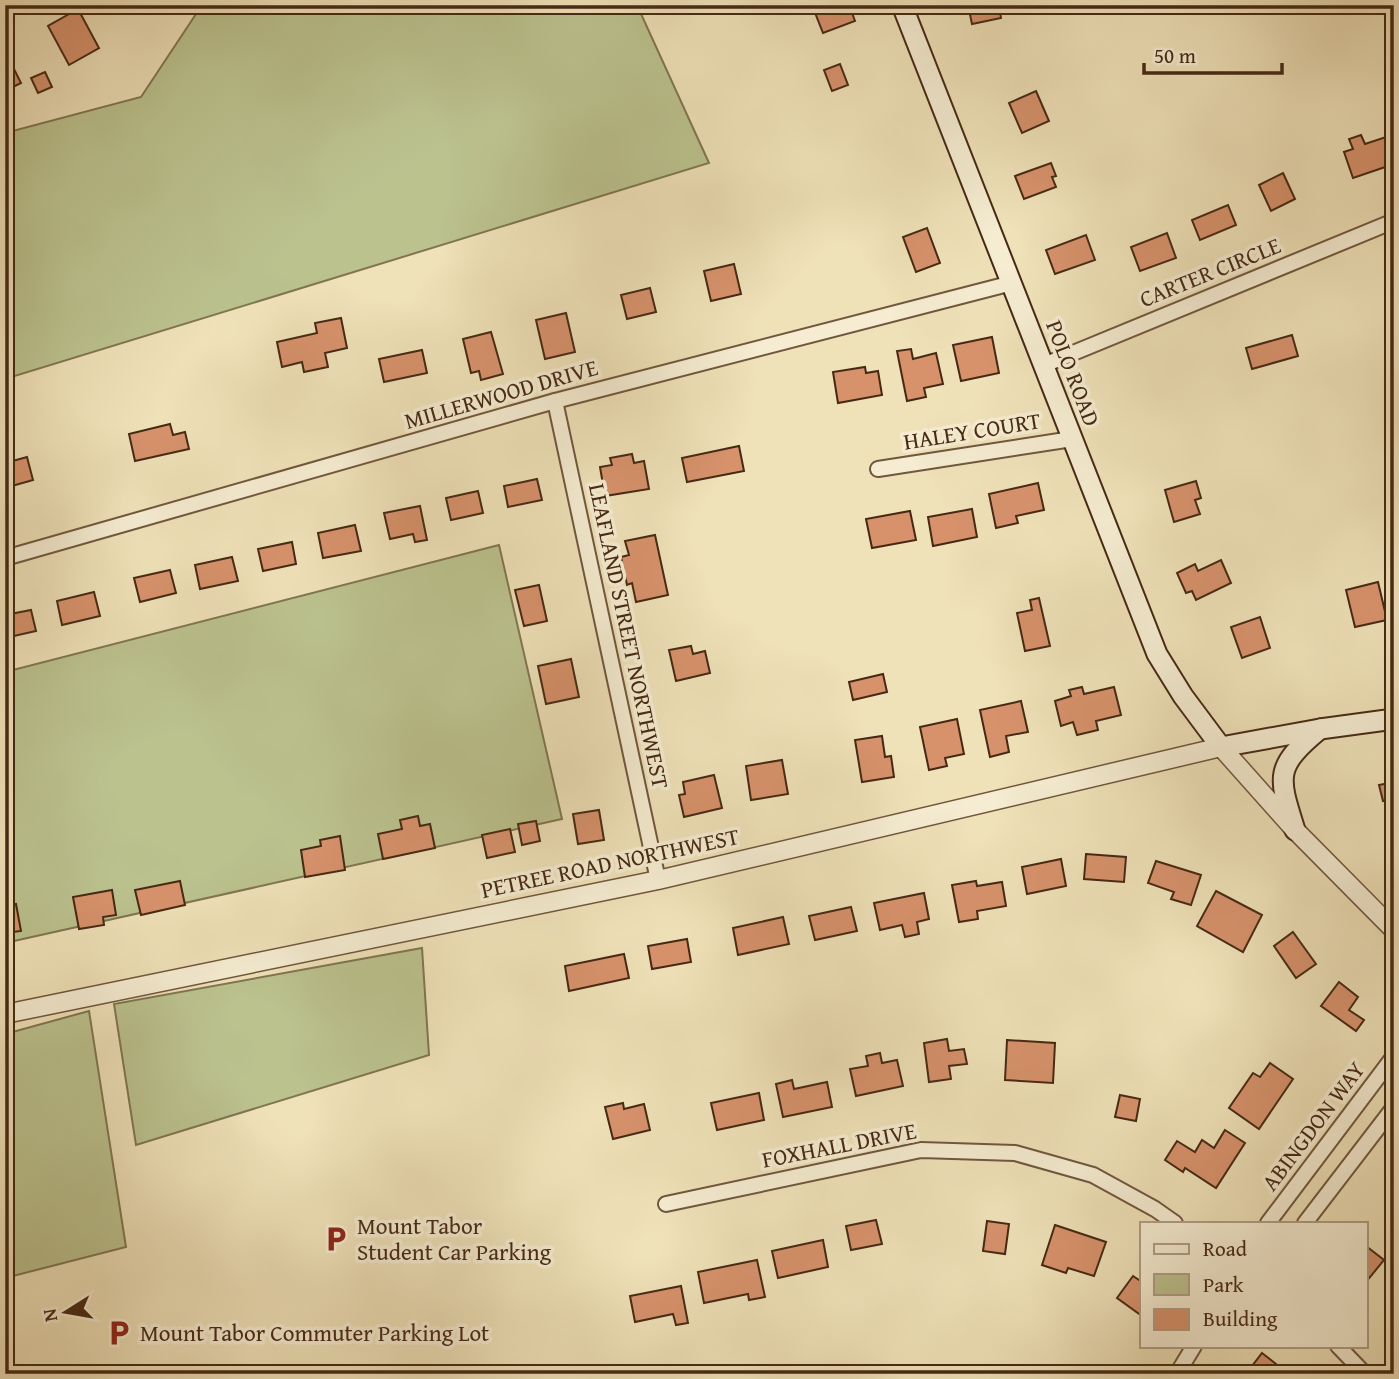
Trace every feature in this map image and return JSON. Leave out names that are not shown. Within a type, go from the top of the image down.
[{"type":"main road","name":"POLO ROAD","points":[[902,5],[1157,654],[1183,696],[1221,747]]},
{"type":"main road","points":[[1221,747],[1394,719]]},
{"type":"main road","points":[[1295,830],[1282,791],[1283,773],[1288,758],[1320,729]]},
{"type":"street","name":"CARTER CIRCLE","points":[[1044,365],[1394,221]]},
{"type":"street","name":"MILLERWOOD DRIVE","points":[[5,558],[555,401],[1012,284]]},
{"type":"street","name":"LEAFLAND STREET NORTHWEST","points":[[555,401],[658,880]]},
{"type":"street","name":"HALEY COURT","points":[[878,469],[1072,439]]},
{"type":"street","name":"PETREE ROAD NORTHWEST","points":[[5,1014],[658,880],[1221,747]]},
{"type":"street","points":[[1221,747],[1295,830],[1394,930]]},
{"type":"street","name":"ABINGDON WAY","points":[[1269,1222],[1394,1056]]},
{"type":"street","points":[[1306,1222],[1394,1107]]},
{"type":"street","name":"FOXHALL DRIVE","points":[[666,1203],[920,1150],[1015,1153],[1093,1175],[1174,1222]]},
{"type":"street","points":[[1177,1374],[1193,1348]]},
{"type":"street","points":[[1340,1348],[1365,1374]]},
{"type":"green space","points":[[202,5],[637,5],[709,163],[5,379],[5,133],[141,97]]},
{"type":"green space","points":[[499,545],[562,819],[5,943],[5,672]]},
{"type":"green space","points":[[422,948],[429,1055],[136,1145],[114,1004]]},
{"type":"green space","points":[[89,1011],[126,1247],[5,1278],[5,1034]]},
{"type":"building","points":[[812,5],[849,5],[855,21],[823,33]]},
{"type":"building","points":[[968,5],[999,5],[1001,18],[972,24]]},
{"type":"building","points":[[78,9],[99,48],[69,65],[48,26]]},
{"type":"building","points":[[10,61],[21,83],[5,91],[5,63]]},
{"type":"building","points":[[840,64],[848,85],[832,91],[824,70]]},
{"type":"building","points":[[45,72],[52,87],[38,93],[31,78]]},
{"type":"building","points":[[1036,91],[1049,121],[1022,133],[1009,103]]},
{"type":"building","points":[[1361,135],[1365,144],[1386,137],[1394,164],[1353,178],[1344,152],[1353,149],[1349,139]]},
{"type":"building","points":[[1051,163],[1056,176],[1052,177],[1056,187],[1024,199],[1015,176]]},
{"type":"building","points":[[1283,173],[1295,199],[1271,211],[1259,185]]},
{"type":"building","points":[[1228,205],[1236,225],[1200,240],[1192,220]]},
{"type":"building","points":[[927,228],[940,263],[916,272],[903,237]]},
{"type":"building","points":[[1167,233],[1176,258],[1140,271],[1131,247]]},
{"type":"building","points":[[1086,235],[1095,260],[1055,274],[1046,250]]},
{"type":"building","points":[[734,264],[741,294],[711,301],[704,271]]},
{"type":"building","points":[[650,288],[656,312],[627,319],[621,295]]},
{"type":"building","points":[[566,313],[575,352],[545,359],[536,320]]},
{"type":"building","points":[[341,318],[347,348],[325,353],[328,367],[304,372],[302,362],[282,367],[277,342],[317,333],[315,323]]},
{"type":"building","points":[[491,332],[503,374],[481,380],[479,371],[471,373],[463,339]]},
{"type":"building","points":[[1292,335],[1298,356],[1252,369],[1246,348]]},
{"type":"building","points":[[992,337],[999,373],[961,381],[953,345]]},
{"type":"building","points":[[911,349],[913,359],[936,353],[943,384],[924,388],[926,397],[907,401],[897,351]]},
{"type":"building","points":[[422,350],[427,373],[384,382],[379,359]]},
{"type":"building","points":[[865,367],[866,373],[878,371],[882,395],[838,403],[833,372]]},
{"type":"building","points":[[170,424],[173,435],[185,432],[189,449],[135,461],[129,434]]},
{"type":"building","points":[[739,446],[744,471],[687,482],[682,458]]},
{"type":"building","points":[[632,454],[634,463],[644,461],[649,489],[605,496],[600,467],[612,465],[610,458]]},
{"type":"building","points":[[27,457],[33,480],[5,488],[5,463]]},
{"type":"building","points":[[537,479],[542,500],[508,507],[504,486]]},
{"type":"building","points":[[1196,481],[1201,498],[1195,500],[1200,514],[1174,522],[1165,490]]},
{"type":"building","points":[[1038,483],[1044,510],[1016,516],[1018,523],[996,528],[989,494]]},
{"type":"building","points":[[478,491],[483,513],[451,520],[446,498]]},
{"type":"building","points":[[420,506],[427,540],[415,542],[413,534],[390,539],[384,513]]},
{"type":"building","points":[[972,509],[977,537],[933,546],[928,517]]},
{"type":"building","points":[[910,511],[916,540],[872,548],[866,519]]},
{"type":"building","points":[[355,525],[361,551],[323,558],[318,533]]},
{"type":"building","points":[[655,535],[668,595],[636,602],[632,583],[627,585],[621,557],[629,555],[625,541]]},
{"type":"building","points":[[292,542],[296,564],[263,571],[258,549]]},
{"type":"building","points":[[232,557],[238,581],[200,589],[195,565]]},
{"type":"building","points":[[1221,560],[1231,583],[1196,600],[1192,591],[1186,593],[1177,573],[1195,564],[1198,571]]},
{"type":"building","points":[[170,570],[176,593],[140,602],[134,578]]},
{"type":"building","points":[[1378,582],[1387,620],[1355,627],[1346,590]]},
{"type":"building","points":[[539,585],[547,621],[524,626],[515,590]]},
{"type":"building","points":[[94,592],[100,616],[62,625],[57,601]]},
{"type":"building","points":[[1039,598],[1050,646],[1025,651],[1017,613],[1032,610],[1030,600]]},
{"type":"building","points":[[31,610],[36,631],[5,638],[5,615]]},
{"type":"building","points":[[1260,617],[1270,648],[1242,658],[1231,627]]},
{"type":"building","points":[[691,646],[693,654],[705,651],[710,673],[676,681],[669,650]]},
{"type":"building","points":[[571,659],[579,697],[546,704],[538,666]]},
{"type":"building","points":[[883,674],[887,692],[853,700],[849,682]]},
{"type":"building","points":[[1082,687],[1084,694],[1114,687],[1121,715],[1096,721],[1098,730],[1077,735],[1073,722],[1061,726],[1055,701],[1071,696],[1069,690]]},
{"type":"building","points":[[1021,701],[1028,732],[1006,736],[1009,752],[990,757],[980,710]]},
{"type":"building","points":[[957,719],[964,754],[945,758],[947,766],[929,770],[920,727]]},
{"type":"building","points":[[882,736],[885,757],[891,756],[894,777],[862,782],[855,740]]},
{"type":"building","points":[[782,760],[788,794],[751,800],[746,766]]},
{"type":"building","points":[[714,775],[722,808],[684,817],[679,795],[685,794],[683,782]]},
{"type":"building","points":[[1394,782],[1394,799],[1383,801],[1379,785]]},
{"type":"building","points":[[599,810],[604,840],[578,844],[573,814]]},
{"type":"building","points":[[418,816],[420,826],[430,824],[435,848],[383,859],[378,834],[402,829],[400,820]]},
{"type":"building","points":[[536,821],[540,841],[522,845],[518,824]]},
{"type":"building","points":[[510,829],[515,852],[487,858],[482,835]]},
{"type":"building","points":[[340,836],[345,870],[305,877],[301,850],[321,846],[320,840]]},
{"type":"building","points":[[1086,854],[1126,857],[1124,882],[1084,879]]},
{"type":"building","points":[[1061,859],[1066,886],[1027,894],[1022,867]]},
{"type":"building","points":[[1156,861],[1201,875],[1191,905],[1171,899],[1174,892],[1148,883]]},
{"type":"building","points":[[180,881],[185,905],[141,915],[135,890]]},
{"type":"building","points":[[976,881],[977,886],[1002,882],[1006,906],[977,911],[978,919],[959,922],[952,885]]},
{"type":"building","points":[[112,890],[116,915],[103,917],[104,925],[79,929],[73,897]]},
{"type":"building","points":[[1216,891],[1262,915],[1243,952],[1197,926]]},
{"type":"building","points":[[924,893],[929,919],[917,922],[919,934],[905,937],[902,925],[880,930],[874,903]]},
{"type":"building","points":[[16,904],[21,931],[5,933],[5,906]]},
{"type":"building","points":[[851,907],[857,931],[815,940],[809,916]]},
{"type":"building","points":[[783,917],[789,944],[738,955],[733,928]]},
{"type":"building","points":[[1293,932],[1316,964],[1296,978],[1274,946]]},
{"type":"building","points":[[687,939],[691,962],[652,969],[648,946]]},
{"type":"building","points":[[624,954],[629,978],[569,991],[565,966]]},
{"type":"building","points":[[1339,982],[1358,997],[1349,1010],[1364,1020],[1356,1031],[1321,1006]]},
{"type":"building","points":[[947,1039],[949,1051],[964,1049],[967,1064],[949,1066],[951,1079],[929,1082],[924,1043]]},
{"type":"building","points":[[1007,1040],[1055,1043],[1053,1083],[1005,1080]]},
{"type":"building","points":[[880,1053],[882,1063],[897,1060],[903,1086],[856,1096],[850,1069],[868,1066],[866,1056]]},
{"type":"building","points":[[1270,1063],[1293,1079],[1259,1129],[1229,1108],[1253,1073],[1260,1077]]},
{"type":"building","points":[[792,1080],[794,1089],[827,1082],[832,1107],[783,1117],[776,1084]]},
{"type":"building","points":[[759,1093],[764,1120],[717,1130],[711,1103]]},
{"type":"building","points":[[1120,1095],[1140,1099],[1136,1121],[1115,1117]]},
{"type":"building","points":[[623,1103],[624,1109],[644,1104],[650,1130],[613,1139],[605,1107]]},
{"type":"building","points":[[1225,1130],[1245,1143],[1216,1188],[1185,1168],[1183,1172],[1165,1160],[1177,1141],[1195,1152],[1202,1140],[1214,1148]]},
{"type":"building","points":[[876,1220],[882,1244],[851,1250],[846,1226]]},
{"type":"building","points":[[987,1221],[1009,1224],[1005,1254],[983,1251]]},
{"type":"building","points":[[1055,1225],[1106,1242],[1094,1276],[1068,1268],[1066,1273],[1042,1265]]},
{"type":"building","points":[[823,1240],[828,1267],[778,1278],[772,1251]]},
{"type":"building","points":[[1368,1248],[1384,1260],[1368,1280]]},
{"type":"building","points":[[757,1260],[765,1297],[749,1300],[748,1294],[704,1303],[698,1272]]},
{"type":"building","points":[[1133,1276],[1140,1281],[1140,1315],[1117,1298]]},
{"type":"building","points":[[681,1286],[688,1323],[676,1325],[673,1314],[635,1322],[630,1296]]},
{"type":"building","points":[[1262,1353],[1285,1371],[1282,1374],[1246,1374]]},
{"type":"place","name":"Mount Tabor Student Car Parking","points":[[336,1239]]},
{"type":"place","name":"Mount Tabor Commuter Parking Lot","points":[[119,1333]]}]
